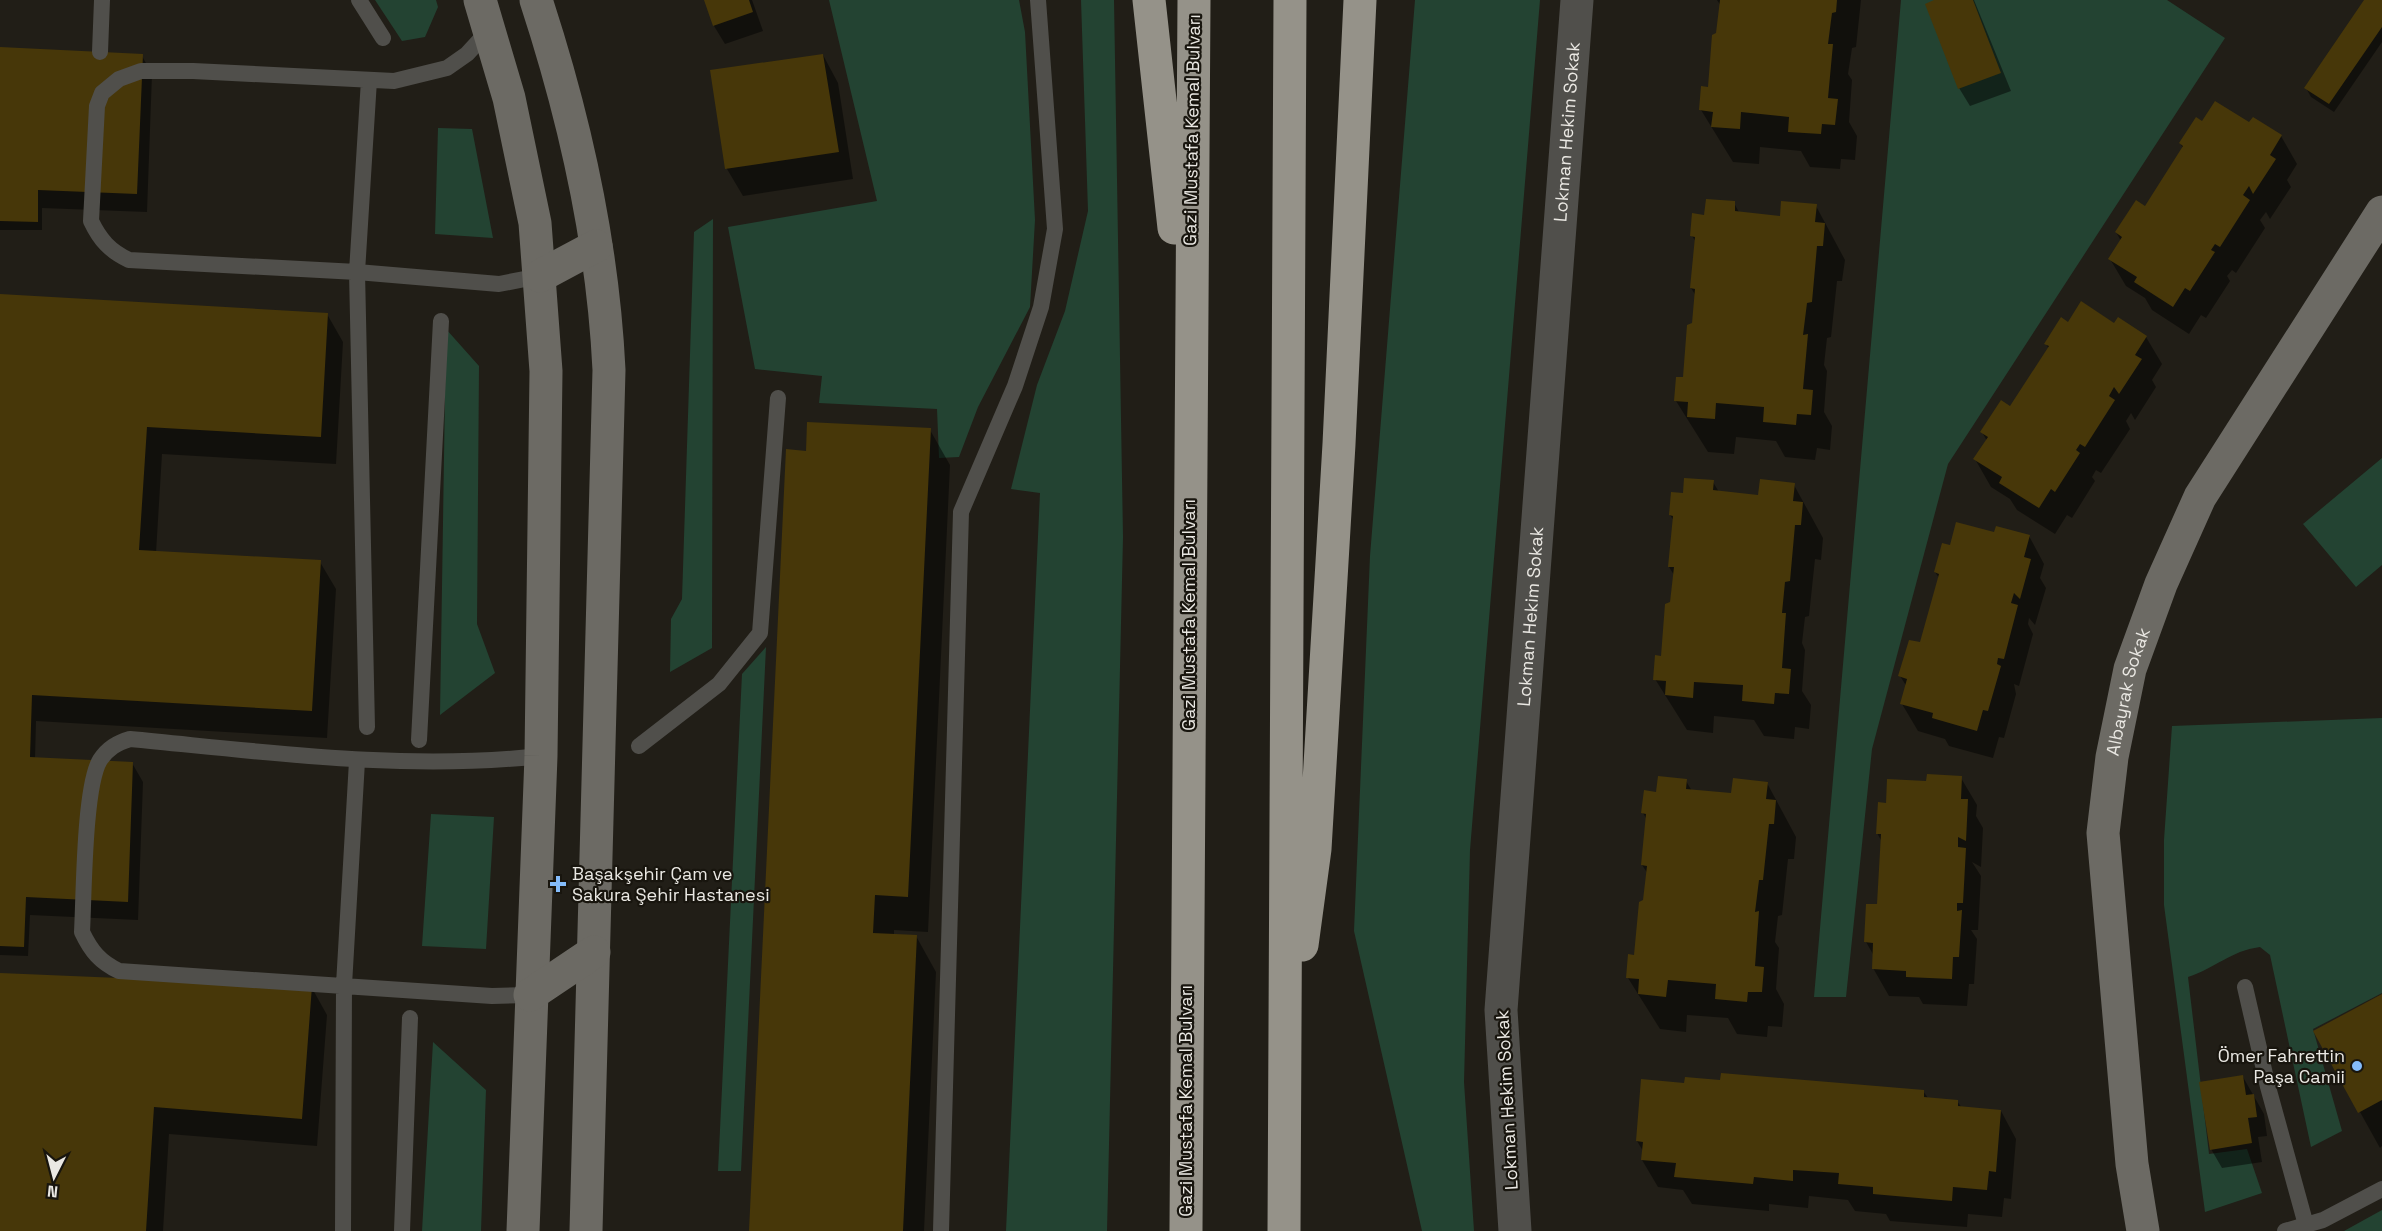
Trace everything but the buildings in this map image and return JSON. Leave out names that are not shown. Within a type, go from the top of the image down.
[{"type":"highway","points":[[1149,0],[1190,381]]},
{"type":"highway","name":"Gazi Mustafa Kemal Bulvarı","points":[[1186,1231],[1194,0]]},
{"type":"highway","points":[[1284,1231],[1290,0]]},
{"type":"highway","points":[[1284,1075],[1315,849],[1339,444],[1360,0]]},
{"type":"street","points":[[536,0],[577,148],[596,246],[605,304],[609,381],[586,1231]]},
{"type":"street","name":"Lokman Hekim Sokak","points":[[1515,1231],[1501,1010],[1577,0]]},
{"type":"street","points":[[485,14],[521,145],[535,223],[540,276],[546,430],[541,756],[530,995],[523,1231]]},
{"type":"street","name":"Albayrak Sokak","points":[[2143,1231],[2132,1164],[2103,833],[2112,758],[2130,669],[2161,584],[2200,497],[2382,212]]},
{"type":"street","points":[[540,276],[596,246]]},
{"type":"street","points":[[530,995],[594,952]]},
{"type":"lane","points":[[100,52],[102,0]]},
{"type":"lane","points":[[359,0],[383,38]]},
{"type":"lane","points":[[941,1231],[961,512],[1015,386],[1041,307],[1054,229],[1038,0]]},
{"type":"lane","points":[[485,14],[467,54],[447,68],[394,81],[193,71],[141,71],[119,79],[102,93],[97,106],[91,221],[99,238],[114,253],[129,260],[357,272],[499,284],[540,276]]},
{"type":"lane","points":[[367,727],[357,272],[369,80]]},
{"type":"lane","points":[[418,740],[441,321]]},
{"type":"lane","points":[[639,746],[719,684],[760,633],[778,398]]},
{"type":"lane","points":[[530,995],[492,996],[119,971],[105,964],[90,949],[82,932],[91,787],[100,761],[114,745],[130,739],[357,761],[497,761],[541,756]]},
{"type":"lane","points":[[343,1231],[344,985],[357,761]]},
{"type":"lane","points":[[2245,987],[2268,1087],[2306,1225]]},
{"type":"lane","points":[[402,1231],[410,1018]]},
{"type":"lane","points":[[2285,1231],[2323,1220],[2382,1189]]},
{"type":"green space","points":[[375,0],[436,0],[438,7],[425,37],[402,41]]},
{"type":"green space","points":[[829,0],[1019,0],[1025,32],[1035,220],[1030,307],[978,407],[959,457],[939,458],[937,409],[819,403],[822,376],[755,369],[728,227],[877,201]]},
{"type":"green space","points":[[1081,0],[1114,0],[1123,537],[1107,1231],[1006,1231],[1040,493],[1011,489],[1037,385],[1065,311],[1088,211]]},
{"type":"green space","points":[[1415,0],[1540,0],[1470,850],[1464,1082],[1474,1231],[1422,1231],[1354,931],[1370,556]]},
{"type":"green space","points":[[1901,0],[2167,0],[2225,38],[1948,464],[1872,749],[1846,997],[1814,997]]},
{"type":"green space","points":[[438,128],[472,129],[493,238],[435,234]]},
{"type":"green space","points":[[713,219],[712,648],[670,672],[671,619],[682,599],[694,232]]},
{"type":"green space","points":[[446,329],[479,366],[477,624],[495,673],[440,715]]},
{"type":"green space","points":[[2382,458],[2382,565],[2356,587],[2303,524]]},
{"type":"green space","points":[[766,647],[741,1171],[718,1171],[742,674]]},
{"type":"green space","points":[[2382,718],[2382,993],[2313,1029],[2342,1131],[2311,1147],[2270,955],[2260,947],[2249,949],[2188,977],[2209,1154],[2247,1149],[2262,1193],[2205,1212],[2164,905],[2164,840],[2172,726]]},
{"type":"green space","points":[[431,814],[494,817],[486,949],[422,946]]},
{"type":"green space","points":[[433,1042],[486,1090],[481,1231],[422,1231]]},
{"type":"green space","points":[[2382,1210],[2382,1231],[2344,1231]]},
{"type":"place","name":"Başakşehir Çam ve Sakura Şehir Hastanesi","points":[[558,884]]},
{"type":"place","name":"Ömer Fahrettin Paşa Camii","points":[[2357,1066]]}]
